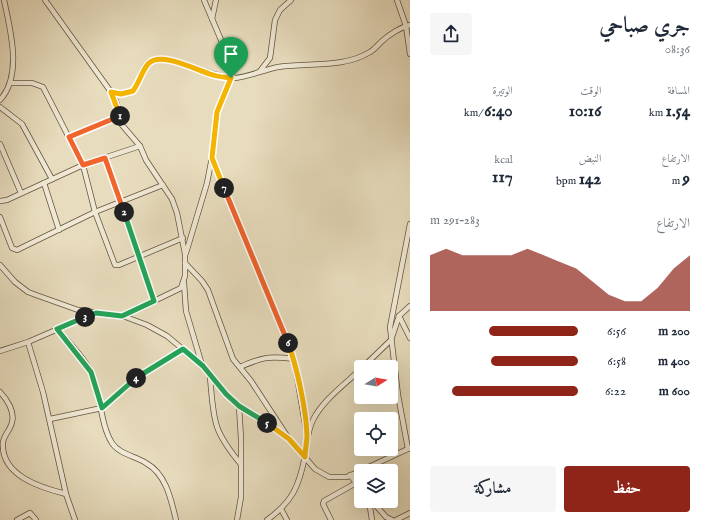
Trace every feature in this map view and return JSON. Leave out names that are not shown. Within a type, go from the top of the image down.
[{"type":"street","points":[[0,100],[10,83],[13,51],[4,0]]},
{"type":"street","points":[[45,0],[111,92],[122,124],[140,146],[146,160],[172,199],[183,238],[185,254],[184,283],[186,311],[203,366],[210,377],[239,406],[289,439]]},
{"type":"street","points":[[185,254],[207,183],[212,158],[217,112],[231,78],[230,61],[204,0]]},
{"type":"street","points":[[212,19],[216,0]]},
{"type":"street","points":[[260,71],[270,58],[275,20],[280,10],[291,0]]},
{"type":"street","points":[[397,0],[408,26],[410,54]]},
{"type":"street","points":[[111,92],[121,94],[133,91],[148,64],[153,60],[160,58],[174,61],[214,76],[231,78],[280,67],[331,64],[353,59],[371,52],[393,32],[408,26]]},
{"type":"street","points":[[10,83],[32,82],[43,87],[83,165],[95,212],[115,265],[183,238]]},
{"type":"street","points":[[0,107],[22,124],[52,179]]},
{"type":"street","points":[[69,137],[120,117]]},
{"type":"street","points":[[0,144],[21,193]]},
{"type":"street","points":[[0,201],[83,165],[140,146]]},
{"type":"street","points":[[105,158],[140,256],[154,301]]},
{"type":"street","points":[[212,158],[294,359],[307,436],[305,457],[291,499],[267,520]]},
{"type":"street","points":[[44,183],[59,230]]},
{"type":"street","points":[[0,217],[14,250],[95,212],[163,185]]},
{"type":"street","points":[[185,263],[202,280],[208,290],[216,308],[225,339],[234,359],[289,439],[315,469],[329,477],[338,478],[350,476],[409,449],[398,395],[391,340],[392,314],[410,224]]},
{"type":"street","points":[[0,265],[28,292],[78,310],[122,316],[160,332],[203,366]]},
{"type":"street","points":[[122,316],[175,292],[181,288],[184,283]]},
{"type":"street","points":[[370,360],[391,340],[399,316],[410,306]]},
{"type":"street","points":[[0,351],[28,342],[96,313]]},
{"type":"street","points":[[399,316],[410,338]]},
{"type":"street","points":[[57,329],[91,372],[102,408],[107,432],[112,444],[123,453],[146,463],[157,471],[169,494],[176,520]]},
{"type":"street","points":[[28,342],[50,419],[66,494],[75,520]]},
{"type":"street","points":[[50,419],[102,408],[132,381],[183,349]]},
{"type":"street","points":[[240,367],[262,357],[273,356],[294,359]]},
{"type":"street","points":[[307,436],[313,420],[327,401],[354,376]]},
{"type":"street","points":[[210,377],[213,416],[217,430],[224,443],[240,464]]},
{"type":"street","points":[[0,392],[7,400],[12,414],[12,423],[3,441],[2,450],[7,464],[24,478],[38,486],[66,494]]},
{"type":"street","points":[[237,520],[241,497],[241,439],[239,406]]},
{"type":"street","points":[[350,476],[354,481]]},
{"type":"street","points":[[331,520],[323,504],[324,501],[354,484]]},
{"type":"street","points":[[371,508],[372,520]]},
{"type":"street","points":[[378,508],[386,517],[392,520]]},
{"type":"street","points":[[281,509],[287,520]]},
{"type":"street","points":[[17,520],[30,513],[36,520]]},
{"type":"street","points":[[397,520],[410,513]]},
{"type":"route","points":[[160,58],[174,61],[214,76],[231,78],[220,101],[217,112],[212,158],[294,359],[307,436],[305,457],[289,439],[239,406],[210,377],[203,366],[183,349],[132,381],[102,408],[91,372],[57,329],[96,313],[122,316],[154,301],[140,256],[105,158],[83,165],[69,137],[120,117],[116,102],[111,92],[121,94],[133,91],[148,64],[153,60],[160,58]]}]
